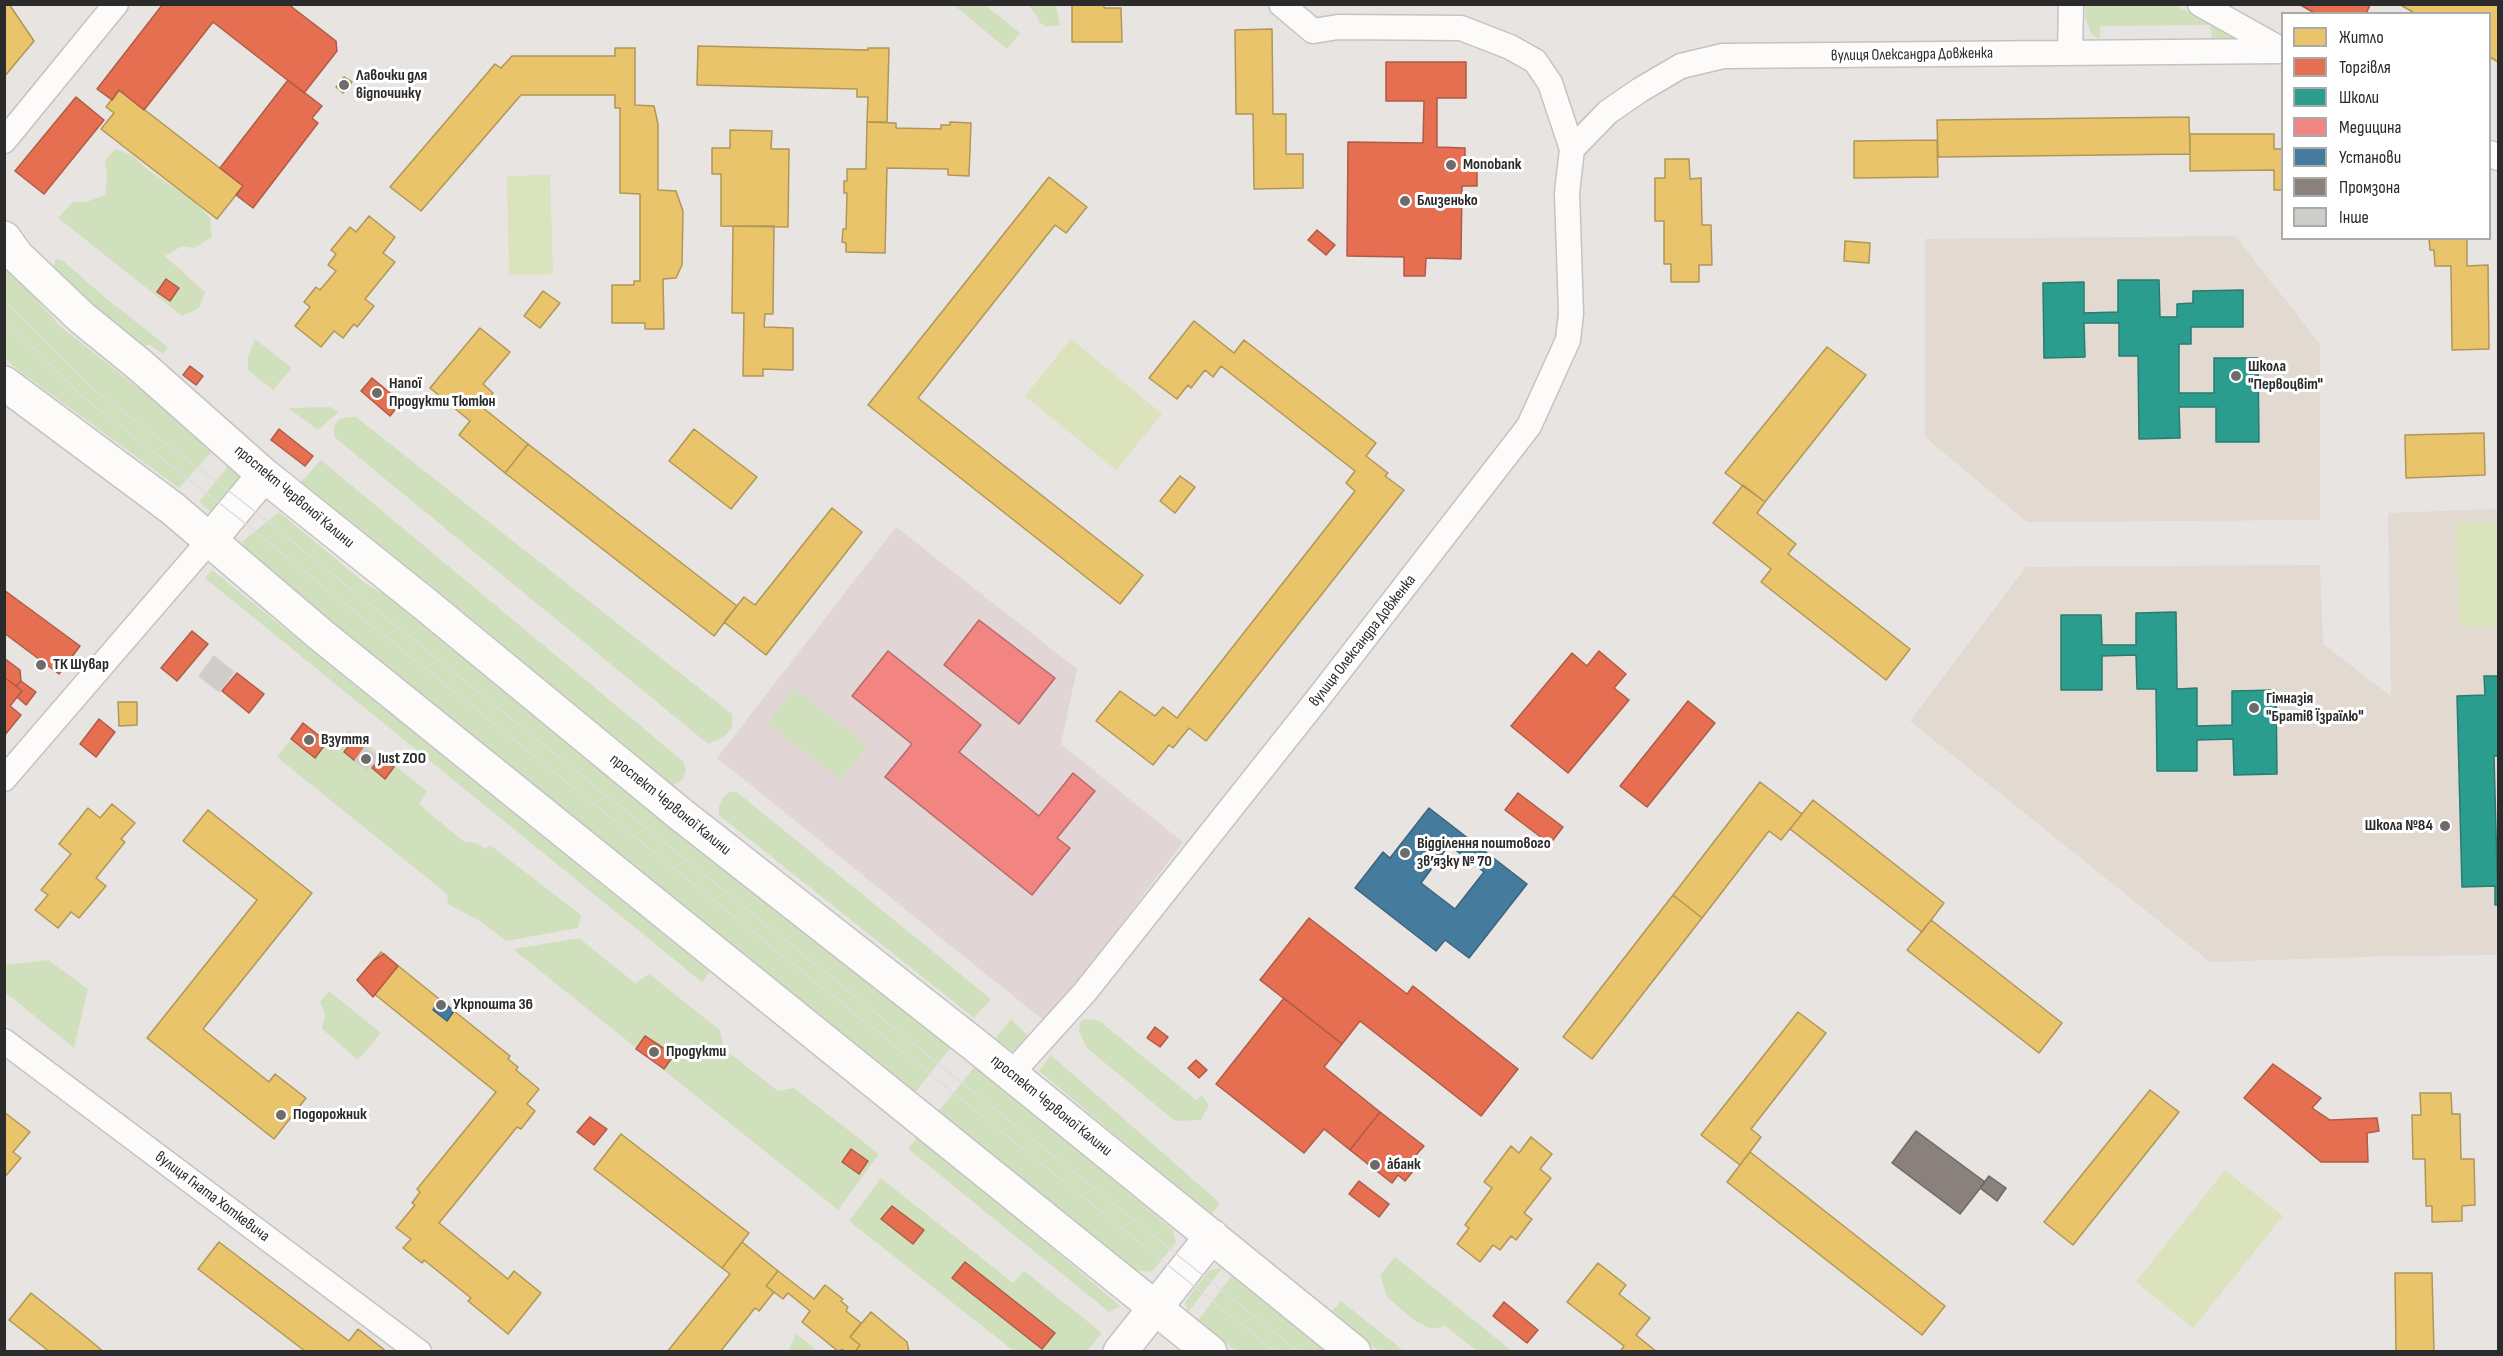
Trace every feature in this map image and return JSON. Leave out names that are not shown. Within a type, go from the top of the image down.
[{"type":"main road","name":"проспект Червоної Калини","points":[[4,238],[17,256],[81,317],[141,366],[264,475],[679,813],[1011,1074],[1354,1352]]},
{"type":"main road","points":[[4,383],[172,508],[321,635],[908,1110],[1156,1306],[1210,1352]]},
{"type":"main road","points":[[209,541],[264,475]]},
{"type":"main road","points":[[1120,1352],[1212,1236]]},
{"type":"street","points":[[4,141],[116,4]]},
{"type":"street","name":"вулиця Олександра Довженка","points":[[1011,1074],[1084,992],[1327,688],[1529,426],[1568,340],[1571,313],[1567,193],[1572,148],[1550,83],[1535,61],[1510,47],[1461,28],[1338,27],[1313,31],[1281,4]]},
{"type":"street","points":[[2070,53],[2071,4]]},
{"type":"street","points":[[2200,4],[2281,50]]},
{"type":"street","name":"вулиця Олександра Довженка","points":[[1572,148],[1608,112],[1640,90],[1681,66],[1724,56],[2281,51]]},
{"type":"street","points":[[4,779],[209,541]]},
{"type":"street","name":"вулиця Гната Хоткевича","points":[[4,1041],[419,1352]]},
{"type":"shaded area","points":[[2235,236],[2320,344],[2320,520],[2027,522],[1925,437],[1925,239]]},
{"type":"shaded area","points":[[2498,509],[2498,955],[2210,962],[1910,721],[2026,567],[2320,565],[2323,644],[2391,696],[2388,513]]},
{"type":"shaded area","points":[[896,527],[1077,669],[1061,744],[1183,842],[1047,1023],[717,758]]},
{"type":"green space","points":[[957,4],[985,5],[1020,33],[1007,49],[955,6]]},
{"type":"green space","points":[[1028,5],[1056,5],[1060,25],[1047,27],[1039,22]]},
{"type":"green space","points":[[2086,5],[2174,5],[2245,39],[2213,44],[2210,25],[2100,26],[2100,40],[2091,33],[2085,17]]},
{"type":"green space","points":[[115,149],[132,155],[148,170],[194,201],[210,218],[212,237],[194,248],[182,246],[165,256],[205,292],[199,308],[182,316],[58,218],[73,202],[86,202],[105,195],[107,179],[105,160]]},
{"type":"green space","points":[[550,175],[553,274],[509,275],[507,176]]},
{"type":"green space","points":[[56,259],[62,260],[168,347],[163,354],[150,345],[139,346],[77,295],[53,267]]},
{"type":"green space","points":[[4,263],[61,327],[215,448],[179,488],[14,367],[5,357]]},
{"type":"green space","points":[[255,339],[292,368],[273,390],[248,370],[248,357]]},
{"type":"green space","points":[[1071,339],[1162,414],[1116,470],[1025,396]]},
{"type":"green space","points":[[330,407],[339,412],[318,430],[288,408]]},
{"type":"green space","points":[[356,417],[732,714],[732,728],[724,737],[708,744],[334,437],[334,427],[338,420]]},
{"type":"green space","points":[[233,460],[245,471],[211,512],[199,502]]},
{"type":"green space","points":[[321,460],[684,762],[686,771],[682,780],[664,787],[299,484]]},
{"type":"green space","points":[[279,512],[366,584],[415,611],[651,812],[952,1046],[912,1096],[250,558],[242,542]]},
{"type":"green space","points":[[2498,522],[2498,626],[2459,627],[2456,523]]},
{"type":"green space","points":[[212,570],[710,972],[702,982],[205,578]]},
{"type":"green space","points":[[794,688],[868,746],[841,780],[767,723]]},
{"type":"green space","points":[[349,730],[427,791],[419,804],[463,841],[476,843],[485,849],[490,845],[581,915],[578,928],[506,941],[480,921],[448,904],[447,894],[277,757],[290,740],[315,758],[328,742],[340,741]]},
{"type":"green space","points":[[730,792],[737,792],[991,999],[974,1018],[719,815],[719,806]]},
{"type":"green space","points":[[579,938],[635,983],[649,974],[720,1030],[724,1049],[778,1091],[794,1088],[879,1154],[838,1210],[513,949]]},
{"type":"green space","points":[[48,960],[88,989],[74,1048],[5,992],[5,965]]},
{"type":"green space","points":[[329,991],[381,1033],[358,1060],[322,1029],[325,1015],[320,1002]]},
{"type":"green space","points":[[1011,1019],[1029,1037],[1015,1053],[995,1039]]},
{"type":"green space","points":[[1085,1019],[1101,1022],[1196,1100],[1202,1095],[1209,1105],[1201,1120],[1175,1121],[1087,1048],[1079,1031],[1080,1022]]},
{"type":"green space","points":[[1051,1055],[1220,1203],[1211,1215],[1039,1071]]},
{"type":"green space","points":[[976,1065],[1173,1230],[1176,1242],[1152,1272],[1134,1270],[937,1113]]},
{"type":"green space","points":[[919,1135],[1120,1306],[1109,1312],[908,1149]]},
{"type":"green space","points":[[2225,1170],[2283,1216],[2193,1328],[2136,1282]]},
{"type":"green space","points":[[881,1178],[1013,1283],[1024,1271],[1102,1333],[1087,1351],[1014,1351],[849,1221]]},
{"type":"green space","points":[[1395,1257],[1512,1351],[1477,1351],[1445,1326],[1432,1329],[1415,1321],[1387,1297],[1380,1275]]},
{"type":"green space","points":[[1223,1267],[1188,1312],[1185,1302],[1209,1271]]},
{"type":"green space","points":[[1233,1274],[1328,1351],[1236,1351],[1198,1320]]},
{"type":"green space","points":[[1341,1301],[1404,1351],[1379,1351],[1330,1313]]},
{"type":"green space","points":[[796,1334],[818,1351],[788,1351]]},
{"type":"building: Житло","points":[[4,4],[9,4],[34,41],[4,77]]},
{"type":"building: Житло","points":[[1072,4],[1104,4],[1104,8],[1121,8],[1122,42],[1072,42]]},
{"type":"building: Житло","points":[[2399,4],[2498,4],[2498,62],[2491,58],[2491,12],[2413,12]]},
{"type":"building: Житло","points":[[1272,29],[1273,114],[1286,114],[1286,154],[1303,154],[1303,188],[1254,189],[1253,114],[1236,114],[1235,30]]},
{"type":"building: Житло","points":[[698,46],[868,50],[868,48],[889,48],[887,122],[867,122],[868,97],[857,97],[857,89],[697,85]]},
{"type":"building: Житло","points":[[615,48],[635,48],[635,105],[654,106],[658,124],[658,190],[676,191],[683,211],[682,265],[676,278],[663,279],[664,329],[645,329],[645,323],[612,323],[612,285],[634,285],[634,281],[640,281],[640,194],[620,193],[620,108],[615,108],[615,95],[521,95],[421,211],[390,187],[495,64],[501,68],[512,56],[615,56]]},
{"type":"building: Житло","name":"Лавочки для відпочинку","points":[[344,77],[352,82],[343,93],[336,87]]},
{"type":"building: Житло","points":[[119,90],[243,186],[217,219],[101,129],[114,113],[106,107]]},
{"type":"building: Житло","points":[[2189,117],[2190,154],[1938,157],[1937,120]]},
{"type":"building: Житло","points":[[867,122],[896,123],[896,128],[941,129],[941,125],[950,125],[950,122],[971,123],[969,176],[948,175],[948,169],[887,168],[885,253],[846,252],[846,243],[842,242],[843,229],[846,229],[847,193],[844,193],[844,181],[847,181],[847,169],[866,169]]},
{"type":"building: Житло","points":[[730,130],[772,131],[771,149],[789,149],[788,227],[721,226],[721,174],[712,174],[712,148],[730,148]]},
{"type":"building: Житло","points":[[2190,134],[2274,134],[2274,149],[2281,149],[2281,190],[2274,190],[2274,170],[2190,171]]},
{"type":"building: Житло","points":[[1937,140],[1938,177],[1854,178],[1854,141]]},
{"type":"building: Житло","points":[[1665,159],[1689,159],[1690,179],[1701,178],[1702,225],[1711,225],[1712,265],[1699,265],[1699,282],[1671,282],[1671,264],[1664,264],[1664,221],[1655,221],[1655,178],[1665,178]]},
{"type":"building: Житло","points":[[1049,177],[1087,207],[1066,233],[1055,225],[918,398],[1143,575],[1120,604],[868,405]]},
{"type":"building: Житло","points":[[369,216],[395,237],[383,253],[395,262],[365,299],[374,306],[357,327],[354,324],[343,338],[334,331],[321,347],[295,326],[310,307],[304,302],[316,287],[320,290],[336,271],[328,265],[336,254],[331,250],[350,227],[356,232]]},
{"type":"building: Житло","points":[[733,226],[774,226],[773,314],[765,314],[764,327],[793,328],[793,370],[763,369],[763,376],[743,376],[744,313],[732,313]]},
{"type":"building: Житло","points":[[2429,240],[2467,240],[2467,266],[2488,265],[2489,349],[2452,350],[2451,266],[2435,266],[2434,250],[2430,250]]},
{"type":"building: Житло","points":[[1845,241],[1870,243],[1869,263],[1844,261]]},
{"type":"building: Житло","points":[[543,291],[560,303],[540,328],[524,316]]},
{"type":"building: Житло","points":[[1194,321],[1234,353],[1244,340],[1376,443],[1366,456],[1388,473],[1385,476],[1404,490],[1206,741],[1189,728],[1173,748],[1169,745],[1153,765],[1096,721],[1120,691],[1155,716],[1163,707],[1177,718],[1355,491],[1346,483],[1355,471],[1221,366],[1213,377],[1205,370],[1191,388],[1188,385],[1177,399],[1149,378]]},
{"type":"building: Житло","points":[[480,328],[510,352],[483,384],[493,393],[482,407],[528,444],[505,473],[459,435],[470,421],[430,388]]},
{"type":"building: Житло","points":[[1827,347],[1866,375],[1765,502],[1725,473]]},
{"type":"building: Житло","points":[[694,429],[757,477],[731,509],[669,461]]},
{"type":"building: Житло","points":[[2484,433],[2485,475],[2406,478],[2405,435]]},
{"type":"building: Житло","points":[[528,444],[737,606],[714,636],[505,473]]},
{"type":"building: Житло","points":[[1180,476],[1195,487],[1175,513],[1160,501]]},
{"type":"building: Житло","points":[[1743,485],[1765,502],[1757,513],[1796,544],[1788,554],[1910,649],[1886,680],[1761,582],[1771,569],[1713,523]]},
{"type":"building: Житло","points":[[832,508],[862,532],[766,655],[724,622],[744,597],[755,605]]},
{"type":"building: Житло","points":[[118,702],[137,702],[137,725],[119,726]]},
{"type":"building: Житло","points":[[1760,782],[1802,814],[1781,840],[1769,831],[1702,918],[1673,895]]},
{"type":"building: Житло","points":[[1813,800],[1944,903],[1922,932],[1790,829]]},
{"type":"building: Житло","points":[[112,804],[135,823],[121,839],[125,842],[96,878],[106,886],[79,918],[71,912],[58,928],[35,910],[48,895],[41,890],[71,854],[59,844],[88,808],[100,818]]},
{"type":"building: Житло","points":[[208,810],[312,893],[203,1029],[269,1082],[275,1074],[306,1098],[274,1139],[147,1038],[257,900],[183,841]]},
{"type":"building: Житло","points":[[1673,895],[1702,918],[1592,1059],[1563,1037]]},
{"type":"building: Житло","points":[[1931,920],[2062,1023],[2039,1053],[1907,950]]},
{"type":"building: Житло","points":[[381,952],[510,1056],[508,1059],[518,1067],[516,1070],[539,1089],[527,1104],[535,1111],[521,1129],[517,1127],[439,1223],[508,1279],[514,1271],[541,1293],[508,1334],[468,1301],[471,1298],[424,1260],[422,1263],[403,1248],[411,1239],[396,1228],[415,1205],[412,1203],[420,1192],[417,1189],[496,1092],[357,980]]},
{"type":"building: Житло","points":[[1798,1012],[1826,1033],[1751,1129],[1761,1137],[1740,1165],[1701,1135]]},
{"type":"building: Житло","points":[[2150,1090],[2179,1112],[2073,1245],[2044,1222]]},
{"type":"building: Житло","points":[[2420,1093],[2451,1093],[2452,1114],[2460,1114],[2461,1159],[2474,1159],[2475,1205],[2462,1206],[2462,1221],[2432,1222],[2432,1206],[2426,1206],[2425,1159],[2413,1159],[2412,1115],[2421,1115]]},
{"type":"building: Житло","points":[[4,1112],[30,1132],[13,1152],[21,1158],[4,1178]]},
{"type":"building: Житло","points":[[621,1134],[749,1233],[722,1268],[594,1169]]},
{"type":"building: Житло","points":[[1531,1137],[1552,1154],[1540,1169],[1551,1178],[1524,1213],[1532,1219],[1516,1240],[1511,1236],[1500,1250],[1493,1245],[1480,1262],[1457,1244],[1469,1228],[1465,1225],[1492,1188],[1484,1182],[1511,1146],[1519,1153]]},
{"type":"building: Житло","points":[[1750,1152],[1945,1306],[1922,1335],[1727,1182]]},
{"type":"building: Житло","points":[[219,1242],[349,1341],[358,1329],[387,1352],[306,1352],[198,1269]]},
{"type":"building: Житло","points":[[742,1242],[778,1271],[766,1286],[774,1292],[759,1311],[755,1308],[720,1352],[667,1352],[730,1274],[722,1268]]},
{"type":"building: Житло","points":[[1598,1263],[1626,1285],[1619,1294],[1650,1318],[1636,1335],[1657,1352],[1620,1352],[1624,1346],[1567,1302]]},
{"type":"building: Житло","points":[[778,1271],[814,1299],[825,1285],[843,1299],[841,1301],[848,1307],[846,1311],[861,1323],[850,1337],[860,1345],[855,1352],[845,1352],[842,1349],[839,1352],[802,1322],[810,1311],[788,1293],[783,1299],[766,1286]]},
{"type":"building: Житло","points":[[2395,1273],[2432,1273],[2434,1352],[2396,1352]]},
{"type":"building: Житло","points":[[31,1293],[104,1352],[50,1352],[9,1320]]},
{"type":"building: Житло","points":[[871,1312],[907,1342],[909,1352],[855,1352],[860,1345],[850,1337]]},
{"type":"building: Торгівля","points":[[163,4],[288,4],[336,41],[337,51],[304,93],[213,22],[144,110],[119,90],[112,100],[97,89]]},
{"type":"building: Торгівля","points":[[2299,4],[2370,5],[2367,12],[2313,12]]},
{"type":"building: Торгівля","points":[[1386,62],[1466,62],[1466,98],[1437,98],[1437,147],[1465,148],[1465,168],[1477,168],[1477,186],[1462,186],[1461,259],[1426,258],[1425,276],[1404,276],[1404,257],[1347,256],[1348,142],[1423,143],[1424,101],[1386,101]]},
{"type":"building: Торгівля","points":[[288,80],[322,106],[312,118],[318,123],[253,208],[236,195],[243,186],[220,168]]},
{"type":"building: Торгівля","points":[[76,97],[104,120],[44,194],[15,171]]},
{"type":"building: Торгівля","points":[[1317,230],[1335,245],[1326,255],[1308,240]]},
{"type":"building: Торгівля","points":[[166,279],[179,288],[170,301],[157,292]]},
{"type":"building: Торгівля","points":[[190,366],[203,376],[196,385],[183,375]]},
{"type":"building: Торгівля","points":[[372,378],[401,402],[390,416],[361,391]]},
{"type":"building: Торгівля","points":[[279,429],[313,456],[305,466],[271,440]]},
{"type":"building: Торгівля","points":[[4,590],[80,646],[59,674],[4,633]]},
{"type":"building: Торгівля","points":[[192,631],[208,644],[177,681],[161,668]]},
{"type":"building: Торгівля","points":[[1599,651],[1626,674],[1614,688],[1629,700],[1568,773],[1511,726],[1572,653],[1587,666]]},
{"type":"building: Торгівля","points":[[4,658],[20,670],[21,681],[16,686],[4,677]]},
{"type":"building: Торгівля","points":[[237,673],[264,694],[249,713],[222,691]]},
{"type":"building: Торгівля","points":[[4,677],[22,691],[10,706],[21,715],[4,736]]},
{"type":"building: Торгівля","points":[[21,681],[36,692],[26,705],[17,697],[22,691],[16,686]]},
{"type":"building: Торгівля","points":[[1688,701],[1715,723],[1647,807],[1620,786]]},
{"type":"building: Торгівля","points":[[99,719],[115,732],[96,757],[80,744]]},
{"type":"building: Торгівля","name":"Взуття","points":[[303,723],[327,742],[315,758],[291,739]]},
{"type":"building: Торгівля","points":[[354,739],[365,747],[355,761],[344,752]]},
{"type":"building: Торгівля","points":[[381,757],[394,767],[385,779],[372,768]]},
{"type":"building: Торгівля","points":[[1518,793],[1563,827],[1550,844],[1505,810]]},
{"type":"building: Торгівля","points":[[1309,918],[1407,994],[1413,986],[1518,1069],[1481,1116],[1360,1021],[1342,1044],[1260,980]]},
{"type":"building: Торгівля","points":[[384,954],[398,966],[373,997],[357,980],[374,960]]},
{"type":"building: Торгівля","points":[[1284,998],[1342,1044],[1324,1067],[1380,1112],[1350,1150],[1324,1129],[1304,1153],[1216,1084]]},
{"type":"building: Торгівля","points":[[1155,1027],[1168,1037],[1160,1047],[1147,1038]]},
{"type":"building: Торгівля","name":"Продукти","points":[[645,1036],[674,1055],[664,1069],[636,1049]]},
{"type":"building: Торгівля","points":[[1196,1060],[1207,1070],[1199,1078],[1188,1068]]},
{"type":"building: Торгівля","points":[[2273,1064],[2321,1098],[2312,1108],[2330,1120],[2377,1118],[2379,1131],[2367,1133],[2368,1162],[2321,1162],[2244,1098]]},
{"type":"building: Торгівля","points":[[1380,1112],[1424,1146],[1416,1155],[1422,1160],[1405,1181],[1398,1175],[1392,1183],[1350,1150]]},
{"type":"building: Торгівля","points":[[590,1117],[607,1129],[594,1145],[577,1132]]},
{"type":"building: Торгівля","points":[[851,1149],[868,1161],[859,1174],[842,1162]]},
{"type":"building: Торгівля","points":[[1359,1181],[1389,1204],[1379,1217],[1349,1194]]},
{"type":"building: Торгівля","points":[[892,1206],[924,1230],[913,1244],[881,1219]]},
{"type":"building: Торгівля","points":[[965,1262],[1055,1333],[1042,1349],[952,1278]]},
{"type":"building: Торгівля","points":[[1504,1302],[1538,1330],[1527,1343],[1493,1316]]},
{"type":"building: Школи","name":"Школа \"Первоцвіт\"","points":[[2118,280],[2159,280],[2160,317],[2177,317],[2177,304],[2193,303],[2193,291],[2243,290],[2243,327],[2191,327],[2191,344],[2179,344],[2179,393],[2214,393],[2214,358],[2258,358],[2259,442],[2216,442],[2216,407],[2179,407],[2180,438],[2139,439],[2138,356],[2119,356],[2119,323],[2084,323],[2085,357],[2044,358],[2043,283],[2084,282],[2084,313],[2118,312]]},
{"type":"building: Школи","name":"Гімназія \"Братів Їзраїлю\"","points":[[2176,612],[2177,689],[2197,688],[2197,726],[2232,725],[2232,691],[2276,690],[2277,774],[2234,775],[2233,739],[2197,740],[2197,771],[2157,771],[2156,689],[2137,689],[2136,655],[2102,656],[2102,690],[2061,690],[2061,615],[2101,615],[2102,645],[2136,645],[2136,613]]},
{"type":"building: Школи","points":[[2484,676],[2498,676],[2498,756],[2494,756],[2498,905],[2495,905],[2495,886],[2462,887],[2457,696],[2485,695]]},
{"type":"building: Медицина","points":[[979,620],[1055,678],[1019,724],[944,665]]},
{"type":"building: Медицина","points":[[888,651],[981,725],[959,752],[1039,816],[1073,773],[1095,791],[1057,838],[1070,848],[1032,895],[885,777],[912,744],[852,696]]},
{"type":"building: Установи","points":[[1429,808],[1527,884],[1469,958],[1445,940],[1436,951],[1355,888],[1383,852],[1390,858]],"holes":[[[1449,845],[1484,872],[1455,909],[1421,883]]]},
{"type":"building: Установи","name":"Укрпошта 36","points":[[439,999],[454,1011],[447,1021],[433,1010]]},
{"type":"building: Промзона","points":[[1916,1131],[1985,1182],[1960,1214],[1892,1163]]},
{"type":"building: Промзона","points":[[1989,1176],[2006,1188],[1997,1201],[1980,1188]]},
{"type":"building: Інше","points":[[214,656],[234,672],[219,692],[199,676]]},
{"type":"building: Інше","name":"Just ZOO","points":[[365,747],[378,756],[367,770],[355,761]]},
{"type":"tram line","points":[[4,300],[94,390],[242,501],[1299,1352]]},
{"type":"tram line","points":[[4,319],[83,397],[232,513],[1276,1352]]},
{"type":"place","name":"Лавочки для відпочинку","points":[[344,85]]},
{"type":"place","name":"Monobank","points":[[1451,165]]},
{"type":"place","name":"Близенько","points":[[1405,201]]},
{"type":"place","name":"Школа \"Первоцвіт\"","points":[[2236,376]]},
{"type":"place","name":"Напої Продукти Тютюн","points":[[377,393]]},
{"type":"place","name":"ТК Шувар","points":[[41,665]]},
{"type":"place","name":"Гімназія \"Братів Їзраїлю\"","points":[[2254,708]]},
{"type":"place","name":"Взуття","points":[[309,740]]},
{"type":"place","name":"Just ZOO","points":[[366,759]]},
{"type":"place","name":"Школа №84","points":[[2445,826]]},
{"type":"place","name":"Відділення поштового зв’язку № 70","points":[[1405,853]]},
{"type":"place","name":"Укрпошта 36","points":[[441,1005]]},
{"type":"place","name":"Продукти","points":[[654,1052]]},
{"type":"place","name":"Подорожник","points":[[281,1115]]},
{"type":"place","name":"а̀банк","points":[[1375,1165]]}]
